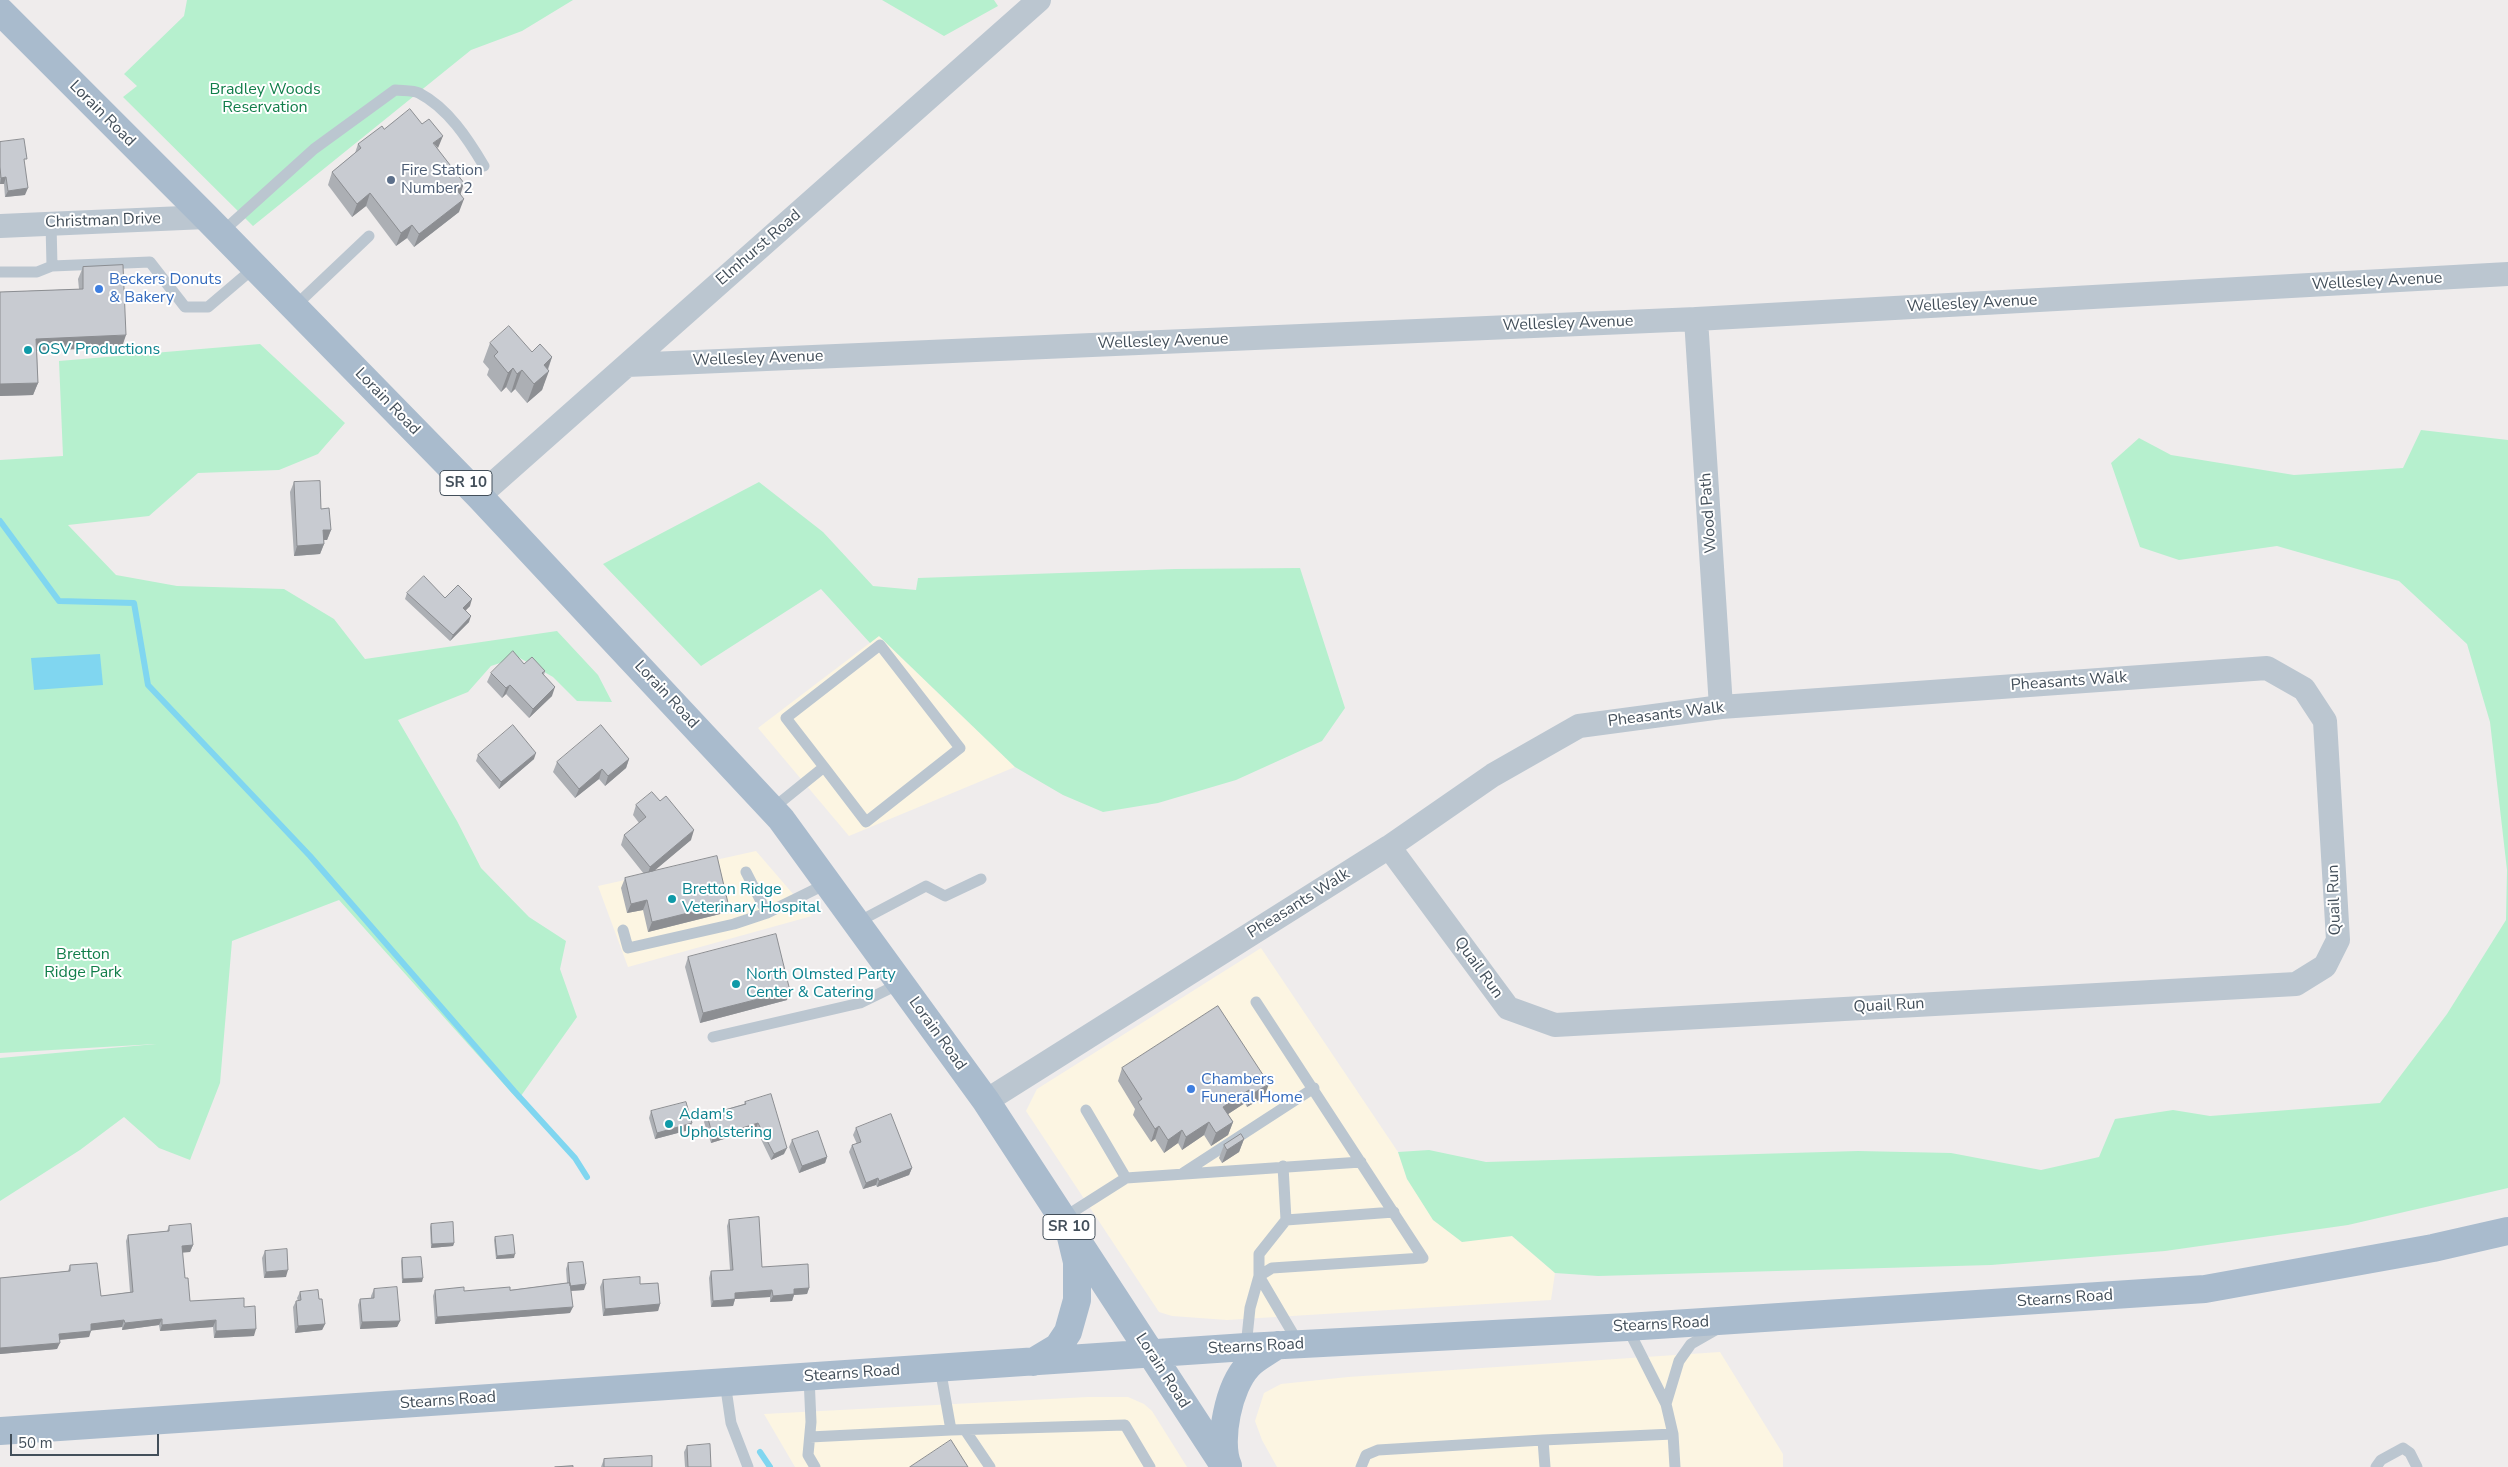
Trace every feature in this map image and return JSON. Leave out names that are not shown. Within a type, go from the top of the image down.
[{"type":"main road","name":"Lorain Road","points":[[4,21],[214,225],[479,496],[772,809],[986,1101],[1227,1467]]},
{"type":"main road","points":[[1033,1362],[1058,1347],[1068,1332],[1076,1300],[1077,1262],[1065,1222]]},
{"type":"main road","name":"Stearns Road","points":[[0,1431],[1246,1347],[1627,1327],[2205,1289],[2433,1248],[2508,1231]]},
{"type":"main road","points":[[1227,1467],[1223,1455],[1224,1425],[1232,1396],[1248,1366],[1288,1345]]},
{"type":"street","name":"Elmhurst Road","points":[[479,496],[1039,0]]},
{"type":"street","name":"Christman Drive","points":[[0,226],[51,224],[214,225]]},
{"type":"street","name":"Wellesley Avenue","points":[[627,365],[1696,319],[2508,274]]},
{"type":"street","name":"Wood Path","points":[[1696,319],[1721,707]]},
{"type":"street","name":"Pheasants Walk","points":[[986,1101],[1389,847],[1493,775],[1579,726],[1721,707],[2266,668],[2304,689],[2325,721],[2332,826]]},
{"type":"street","name":"Quail Run","points":[[1389,847],[1508,1008],[1555,1025],[2296,984],[2325,966],[2338,940],[2332,826]]},
{"type":"lane","points":[[214,225],[395,90],[418,93],[440,110],[463,130],[484,166]]},
{"type":"lane","points":[[51,224],[52,266]]},
{"type":"lane","points":[[294,307],[369,236]]},
{"type":"lane","points":[[0,272],[36,272],[52,266],[150,262],[185,307],[208,307],[255,267]]},
{"type":"lane","points":[[880,645],[960,748],[866,822],[824,767],[786,718],[880,645]]},
{"type":"lane","points":[[772,809],[824,767]]},
{"type":"lane","points":[[746,872],[767,913]]},
{"type":"lane","points":[[856,923],[926,886],[945,896],[982,879]]},
{"type":"lane","points":[[623,930],[628,948],[734,924],[767,913],[828,883]]},
{"type":"lane","points":[[713,1037],[860,1003],[901,983]]},
{"type":"lane","points":[[1256,1002],[1314,1088],[1423,1258],[1272,1268],[1259,1276]]},
{"type":"lane","points":[[1182,1174],[1314,1088]]},
{"type":"lane","points":[[1086,1110],[1126,1178]]},
{"type":"lane","points":[[1065,1222],[1126,1178],[1361,1162]]},
{"type":"lane","points":[[1246,1347],[1250,1308],[1259,1276],[1259,1254],[1286,1220],[1283,1166]]},
{"type":"lane","points":[[1286,1220],[1394,1212]]},
{"type":"lane","points":[[1259,1276],[1288,1345]]},
{"type":"lane","points":[[1666,1404],[1679,1361],[1691,1344],[1734,1320]]},
{"type":"lane","points":[[1627,1327],[1666,1404],[1673,1434],[1675,1467]]},
{"type":"lane","points":[[940,1368],[951,1430]]},
{"type":"lane","points":[[809,1377],[810,1437],[808,1455],[815,1467]]},
{"type":"lane","points":[[725,1382],[731,1422],[748,1467]]},
{"type":"lane","points":[[810,1437],[951,1430],[1125,1425],[1150,1467]]},
{"type":"lane","points":[[965,1430],[990,1467]]},
{"type":"lane","points":[[1361,1467],[1366,1455],[1378,1450],[1673,1434]]},
{"type":"lane","points":[[1542,1440],[1544,1467]]},
{"type":"lane","points":[[2376,1467],[2381,1460],[2403,1448],[2410,1453],[2417,1467]]},
{"type":"shaded area","points":[[879,636],[1015,767],[849,836],[758,728]]},
{"type":"shaded area","points":[[756,851],[812,916],[628,967],[598,886]]},
{"type":"shaded area","points":[[1261,948],[1398,1152],[1407,1179],[1462,1241],[1512,1236],[1555,1273],[1551,1300],[1227,1320],[1172,1316],[1159,1312],[1026,1111],[1037,1089]]},
{"type":"shaded area","points":[[1720,1352],[1783,1454],[1783,1467],[1277,1467],[1262,1440],[1255,1421],[1264,1393],[1281,1384],[1348,1377]]},
{"type":"shaded area","points":[[1088,1397],[1128,1397],[1144,1404],[1152,1411],[1187,1467],[795,1467],[764,1414]]},
{"type":"green space","name":"Bradley Woods Reservation","points":[[187,0],[573,0],[522,31],[471,50],[253,226],[123,97],[137,86],[124,74],[184,16]]},
{"type":"green space","points":[[882,0],[994,0],[998,6],[944,36]]},
{"type":"green space","name":"Bretton Ridge Park","points":[[260,344],[345,423],[318,454],[279,470],[198,473],[149,516],[68,525],[116,575],[177,586],[284,589],[334,619],[365,659],[557,631],[598,675],[612,702],[577,701],[553,677],[518,657],[491,666],[468,692],[398,720],[457,821],[481,868],[529,917],[566,941],[560,969],[577,1017],[518,1100],[339,900],[232,941],[220,1083],[190,1160],[159,1148],[124,1117],[80,1150],[0,1201],[0,1058],[156,1044],[0,1053],[0,460],[63,456],[59,361]]},
{"type":"green space","points":[[2421,430],[2508,440],[2508,1188],[2348,1225],[2165,1251],[1991,1265],[1598,1276],[1555,1273],[1512,1236],[1462,1242],[1433,1220],[1407,1179],[1398,1152],[1429,1150],[1486,1162],[1858,1151],[1951,1153],[2041,1170],[2099,1157],[2115,1119],[2173,1110],[2210,1116],[2380,1103],[2447,1014],[2506,920],[2507,870],[2490,722],[2467,644],[2399,581],[2277,546],[2179,560],[2140,547],[2111,463],[2139,438],[2171,455],[2294,475],[2403,468]]},
{"type":"green space","points":[[759,482],[823,532],[873,586],[916,590],[918,578],[1175,569],[1300,568],[1345,708],[1322,741],[1236,780],[1158,803],[1103,812],[1063,795],[1015,767],[879,636],[870,643],[821,589],[701,666],[603,564]]},
{"type":"water","points":[[100,654],[103,685],[34,690],[31,658]]},
{"type":"building","name":"Fire Station Number 2","points":[[410,109],[422,124],[429,119],[443,136],[433,143],[464,183],[456,189],[464,199],[419,234],[412,225],[401,233],[370,193],[357,204],[332,172],[361,148],[358,144],[382,126],[384,129]]},
{"type":"building","points":[[24,139],[27,159],[24,159],[28,188],[8,191],[6,177],[1,178],[0,142]]},
{"type":"building","points":[[123,265],[126,335],[36,339],[38,383],[0,384],[0,292],[83,289],[83,267]]},
{"type":"building","points":[[509,326],[532,352],[540,344],[552,357],[544,365],[549,371],[534,384],[522,370],[517,374],[513,368],[508,373],[494,356],[498,352],[490,343]]},
{"type":"building","points":[[320,481],[321,509],[329,508],[331,530],[323,530],[324,544],[297,546],[294,482]]},
{"type":"building","points":[[424,576],[445,598],[458,585],[472,599],[463,608],[471,616],[453,635],[407,593]]},
{"type":"building","points":[[513,651],[524,664],[532,657],[545,671],[542,673],[555,687],[533,709],[510,685],[506,688],[491,673]]},
{"type":"building","points":[[513,725],[536,753],[501,782],[478,755]]},
{"type":"building","points":[[601,725],[629,759],[608,776],[602,769],[579,789],[557,762]]},
{"type":"building","points":[[652,792],[660,801],[666,796],[694,830],[650,867],[624,835],[646,817],[636,805]]},
{"type":"building","name":"Bretton Ridge Veterinary Hospital","points":[[717,856],[728,903],[652,922],[647,900],[631,904],[625,878]]},
{"type":"building","name":"North Olmsted Party Center & Catering","points":[[776,934],[790,991],[703,1013],[688,957]]},
{"type":"building","name":"Chambers Funeral Home","points":[[1218,1006],[1269,1084],[1252,1094],[1249,1090],[1223,1107],[1233,1122],[1216,1133],[1209,1122],[1186,1137],[1182,1130],[1168,1140],[1159,1126],[1155,1129],[1138,1102],[1142,1099],[1122,1068]]},
{"type":"building","points":[[771,1094],[787,1148],[774,1154],[758,1123],[713,1137],[707,1115],[746,1104],[745,1102]]},
{"type":"building","name":"Adam's Upholstering","points":[[686,1102],[692,1123],[657,1133],[651,1111]]},
{"type":"building","points":[[891,1114],[912,1168],[879,1181],[878,1178],[866,1183],[852,1145],[861,1142],[856,1128]]},
{"type":"building","points":[[818,1131],[827,1157],[802,1166],[792,1140]]},
{"type":"building","points":[[1241,1134],[1244,1139],[1227,1150],[1224,1145]]},
{"type":"building","points":[[759,1217],[762,1267],[808,1264],[809,1288],[794,1289],[794,1294],[773,1296],[772,1290],[735,1293],[735,1299],[713,1301],[711,1271],[733,1270],[729,1220]]},
{"type":"building","points":[[453,1222],[454,1243],[432,1244],[431,1224]]},
{"type":"building","points":[[191,1224],[193,1245],[182,1246],[185,1278],[188,1278],[190,1301],[244,1298],[244,1307],[255,1306],[256,1329],[216,1331],[216,1320],[162,1325],[162,1319],[125,1323],[124,1320],[91,1324],[91,1331],[59,1334],[60,1343],[0,1348],[0,1278],[70,1271],[70,1265],[97,1263],[101,1296],[133,1292],[128,1235],[169,1231],[169,1226]]},
{"type":"building","points":[[513,1235],[515,1254],[497,1256],[495,1237]]},
{"type":"building","points":[[287,1249],[288,1270],[266,1272],[265,1251]]},
{"type":"building","points":[[421,1257],[423,1278],[403,1279],[402,1258]]},
{"type":"building","points":[[583,1262],[586,1284],[570,1286],[568,1263]]},
{"type":"building","points":[[640,1277],[640,1284],[658,1283],[660,1304],[605,1309],[603,1280]]},
{"type":"building","points":[[570,1283],[573,1307],[437,1317],[435,1290],[464,1287],[464,1291],[510,1287],[510,1290]]},
{"type":"building","points":[[397,1287],[400,1321],[362,1322],[360,1299],[374,1298],[374,1289]]},
{"type":"building","points":[[318,1290],[319,1299],[322,1299],[325,1324],[298,1326],[296,1301],[301,1300],[300,1292]]},
{"type":"building","points":[[951,1440],[968,1467],[910,1467]]},
{"type":"building","points":[[710,1444],[711,1467],[688,1467],[687,1446]]},
{"type":"building","points":[[652,1456],[652,1467],[604,1467],[604,1459]]},
{"type":"waterway","points":[[0,521],[59,601],[134,603],[148,685],[310,856],[514,1091],[575,1158],[587,1177]]},
{"type":"waterway","points":[[760,1452],[770,1467]]},
{"type":"place","name":"Fire Station Number 2","points":[[391,180]]},
{"type":"place","name":"Beckers Donuts & Bakery","points":[[99,289]]},
{"type":"place","name":"OSV Productions","points":[[28,350]]},
{"type":"place","name":"Bretton Ridge Veterinary Hospital","points":[[672,899]]},
{"type":"place","name":"North Olmsted Party Center & Catering","points":[[736,984]]},
{"type":"place","name":"Chambers Funeral Home","points":[[1191,1089]]},
{"type":"place","name":"Adam's Upholstering","points":[[669,1124]]}]
